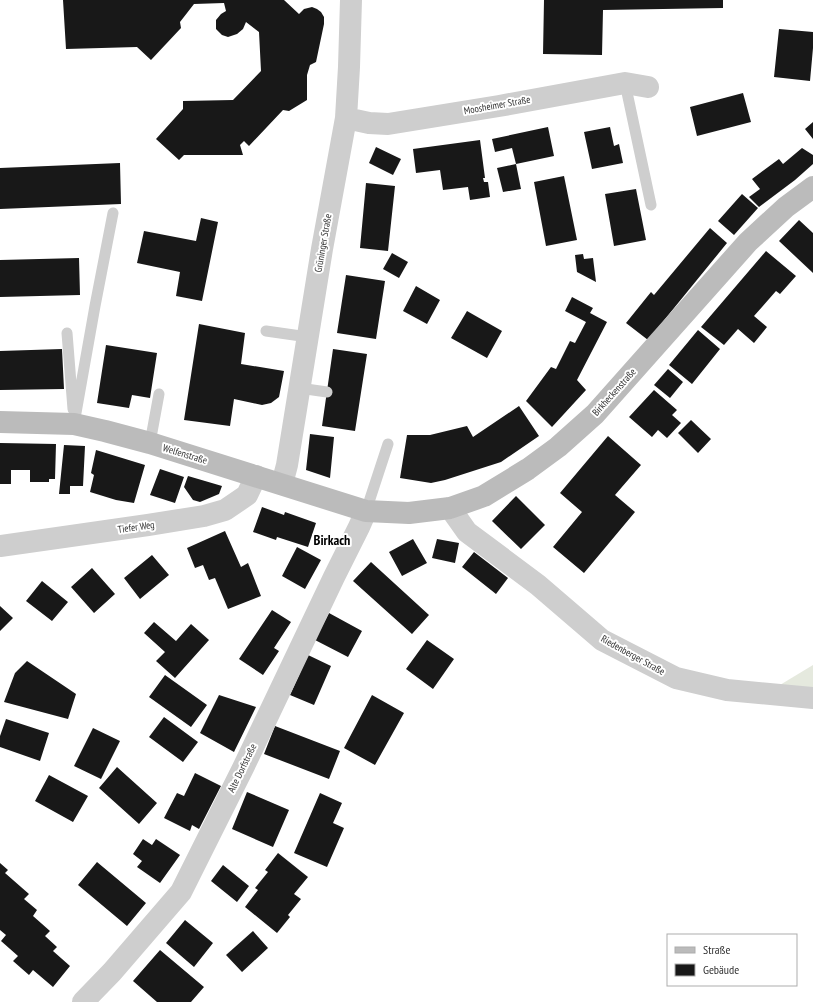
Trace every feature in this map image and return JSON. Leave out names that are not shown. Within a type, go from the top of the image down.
[{"type":"street","name":"Grüninger Straße","points":[[282,484],[287,465],[322,249],[346,118],[351,0]]},
{"type":"street","name":"Moosheimer Straße","points":[[346,118],[369,123],[388,124],[626,83],[648,87]]},
{"type":"street","name":"Birkheckenstraße","points":[[366,511],[409,513],[450,508],[484,496],[528,469],[558,447],[595,414],[748,242],[786,207],[813,187]]},
{"type":"street","name":"Welfenstraße","points":[[0,422],[74,424],[105,431],[150,443],[366,511]]},
{"type":"street","name":"Tiefer Weg","points":[[0,546],[204,516],[225,510],[247,495],[256,476]]},
{"type":"street","name":"Riedenberger Straße","points":[[450,508],[467,532],[538,585],[602,640],[676,678],[727,690],[813,698]]},
{"type":"street","name":"Alte Dorfstraße","points":[[83,1002],[112,972],[181,892],[244,766],[366,511]]},
{"type":"lane","points":[[626,83],[651,205]]},
{"type":"lane","points":[[74,424],[113,213]]},
{"type":"lane","points":[[266,331],[308,337]]},
{"type":"lane","points":[[67,333],[74,424]]},
{"type":"lane","points":[[299,388],[327,392]]},
{"type":"lane","points":[[150,443],[159,394]]},
{"type":"lane","points":[[366,511],[388,444]]},
{"type":"shaded area","points":[[813,665],[813,689],[775,688]]},
{"type":"building","points":[[63,0],[284,0],[299,14],[304,9],[312,7],[317,9],[324,17],[324,24],[316,62],[310,65],[307,75],[307,100],[289,111],[283,110],[249,146],[244,141],[240,145],[243,155],[184,155],[179,160],[156,139],[183,109],[183,101],[233,100],[261,71],[259,32],[246,22],[243,29],[237,34],[228,37],[222,35],[216,29],[216,20],[226,11],[224,3],[194,4],[180,22],[181,28],[151,60],[137,47],[66,49]]},
{"type":"building","points":[[544,0],[723,0],[723,8],[603,10],[602,55],[543,54]]},
{"type":"building","points":[[779,29],[813,32],[810,81],[774,77]]},
{"type":"building","points":[[743,93],[751,122],[697,136],[690,107]]},
{"type":"building","points":[[813,122],[813,139],[805,129]]},
{"type":"building","points":[[548,127],[554,156],[516,164],[512,148],[495,152],[492,139]]},
{"type":"building","points":[[610,127],[614,146],[619,144],[623,163],[592,169],[584,132]]},
{"type":"building","points":[[480,140],[485,178],[483,178],[484,182],[488,182],[490,197],[470,200],[468,187],[443,190],[440,170],[416,173],[413,149]]},
{"type":"building","points":[[376,147],[401,159],[393,175],[369,163]]},
{"type":"building","points":[[802,148],[813,155],[813,164],[795,180],[759,207],[749,197],[760,189],[752,179],[779,159],[783,164]]},
{"type":"building","points":[[120,163],[121,204],[0,209],[0,168]]},
{"type":"building","points":[[516,164],[521,189],[503,192],[497,168]]},
{"type":"building","points":[[564,176],[577,240],[546,246],[534,182]]},
{"type":"building","points":[[366,183],[395,186],[388,251],[360,248]]},
{"type":"building","points":[[636,189],[646,240],[614,246],[605,194]]},
{"type":"building","points":[[742,194],[758,208],[734,235],[718,221]]},
{"type":"building","points":[[201,218],[218,222],[202,301],[176,296],[180,272],[137,263],[144,231],[196,241]]},
{"type":"building","points":[[799,220],[813,233],[813,273],[779,241]]},
{"type":"building","points":[[710,228],[727,243],[648,340],[626,323],[651,292],[654,295]]},
{"type":"building","points":[[766,251],[796,276],[780,294],[776,291],[754,316],[767,327],[754,343],[738,329],[724,345],[701,327]]},
{"type":"building","points":[[392,253],[408,262],[399,278],[383,269]]},
{"type":"building","points":[[583,254],[584,259],[593,258],[596,282],[577,272],[575,255]]},
{"type":"building","points":[[79,258],[80,295],[0,297],[0,260]]},
{"type":"building","points":[[346,275],[385,281],[376,339],[337,333]]},
{"type":"building","points":[[416,286],[440,300],[427,324],[403,311]]},
{"type":"building","points":[[572,297],[593,308],[590,313],[607,322],[577,380],[586,390],[552,427],[526,401],[551,367],[556,369],[570,341],[575,343],[586,322],[565,311]]},
{"type":"building","points":[[467,311],[502,331],[487,358],[451,338]]},
{"type":"building","points":[[199,324],[245,333],[241,364],[284,371],[279,397],[271,403],[262,405],[234,399],[230,426],[184,420]]},
{"type":"building","points":[[698,330],[720,349],[692,384],[669,365]]},
{"type":"building","points":[[106,345],[157,353],[150,398],[132,395],[129,408],[97,403]]},
{"type":"building","points":[[62,349],[64,389],[0,390],[0,351]]},
{"type":"building","points":[[333,349],[367,354],[355,431],[322,426]]},
{"type":"building","points":[[668,369],[683,382],[670,398],[654,385]]},
{"type":"building","points":[[654,390],[677,410],[672,415],[681,423],[667,438],[658,430],[652,437],[629,417]]},
{"type":"building","points":[[519,406],[539,436],[501,462],[431,483],[400,478],[407,435],[430,435],[467,426],[473,437]]},
{"type":"building","points":[[691,420],[711,439],[698,453],[678,433]]},
{"type":"building","points":[[310,434],[334,437],[330,478],[306,470]]},
{"type":"building","points":[[608,436],[641,465],[615,495],[635,512],[584,573],[553,547],[582,512],[560,493]]},
{"type":"building","points":[[0,443],[56,444],[55,479],[49,479],[49,482],[30,482],[30,470],[11,470],[11,484],[0,484]]},
{"type":"building","points":[[64,445],[85,446],[83,486],[70,486],[70,494],[59,494]]},
{"type":"building","points":[[96,450],[145,465],[134,503],[116,500],[90,492],[94,475],[91,473]]},
{"type":"building","points":[[160,469],[184,477],[175,503],[150,495]]},
{"type":"building","points":[[188,476],[222,486],[219,494],[200,502],[193,500],[184,487]]},
{"type":"building","points":[[516,496],[545,525],[521,549],[492,521]]},
{"type":"building","points":[[262,507],[284,515],[285,512],[316,523],[308,547],[277,537],[276,540],[253,532]]},
{"type":"building","points":[[225,531],[241,567],[248,563],[261,596],[228,609],[215,578],[209,580],[203,565],[195,568],[187,548]]},
{"type":"building","points":[[413,539],[427,563],[402,576],[389,552]]},
{"type":"building","points":[[437,539],[459,543],[455,563],[432,558]]},
{"type":"building","points":[[297,547],[321,560],[305,589],[282,576]]},
{"type":"building","points":[[474,552],[508,578],[496,594],[462,567]]},
{"type":"building","points":[[152,555],[169,575],[140,599],[124,578]]},
{"type":"building","points":[[371,562],[429,615],[412,634],[353,581]]},
{"type":"building","points":[[92,568],[115,594],[94,613],[71,587]]},
{"type":"building","points":[[42,581],[68,602],[52,621],[26,601]]},
{"type":"building","points":[[0,606],[13,618],[0,631]]},
{"type":"building","points":[[272,610],[291,622],[274,648],[279,651],[263,675],[239,659]]},
{"type":"building","points":[[329,613],[362,631],[348,657],[315,640]]},
{"type":"building","points":[[154,622],[176,641],[191,624],[209,640],[175,678],[156,661],[165,652],[144,633]]},
{"type":"building","points":[[427,640],[454,659],[433,689],[406,669]]},
{"type":"building","points":[[308,655],[331,666],[314,705],[290,695]]},
{"type":"building","points":[[27,661],[76,694],[68,719],[4,702],[15,673]]},
{"type":"building","points":[[165,675],[207,705],[191,727],[149,697]]},
{"type":"building","points":[[219,695],[256,707],[234,752],[200,733]]},
{"type":"building","points":[[372,695],[404,713],[375,765],[344,748]]},
{"type":"building","points":[[164,717],[198,742],[183,762],[149,737]]},
{"type":"building","points":[[6,719],[49,733],[40,761],[0,747],[0,736]]},
{"type":"building","points":[[275,726],[340,751],[329,779],[264,754]]},
{"type":"building","points":[[93,728],[120,741],[101,779],[74,766]]},
{"type":"building","points":[[117,767],[157,803],[139,824],[99,788]]},
{"type":"building","points":[[195,773],[221,786],[199,829],[192,825],[190,831],[164,818],[177,793],[184,796]]},
{"type":"building","points":[[49,775],[88,796],[73,822],[35,801]]},
{"type":"building","points":[[247,792],[289,810],[273,847],[232,829]]},
{"type":"building","points":[[320,793],[342,803],[333,823],[344,828],[327,867],[294,853]]},
{"type":"building","points":[[143,839],[152,845],[156,839],[180,855],[160,883],[137,867],[142,861],[133,854]]},
{"type":"building","points":[[278,853],[308,877],[294,894],[301,899],[288,915],[290,917],[277,933],[245,907],[258,890],[255,888],[268,872],[265,870]]},
{"type":"building","points":[[97,862],[146,903],[127,926],[78,885]]},
{"type":"building","points":[[0,863],[8,870],[5,873],[29,894],[24,899],[37,910],[33,916],[50,931],[45,936],[57,947],[53,951],[70,966],[53,987],[33,970],[29,975],[13,961],[18,956],[1,941],[6,935],[0,930]]},
{"type":"building","points":[[223,865],[249,886],[237,902],[211,881]]},
{"type":"building","points":[[185,920],[213,943],[194,967],[166,943]]},
{"type":"building","points":[[253,931],[268,948],[242,972],[226,955]]},
{"type":"building","points":[[160,950],[204,987],[191,1002],[157,1002],[133,981]]},
{"type":"district","name":"Birkach","points":[[332,540]]}]
